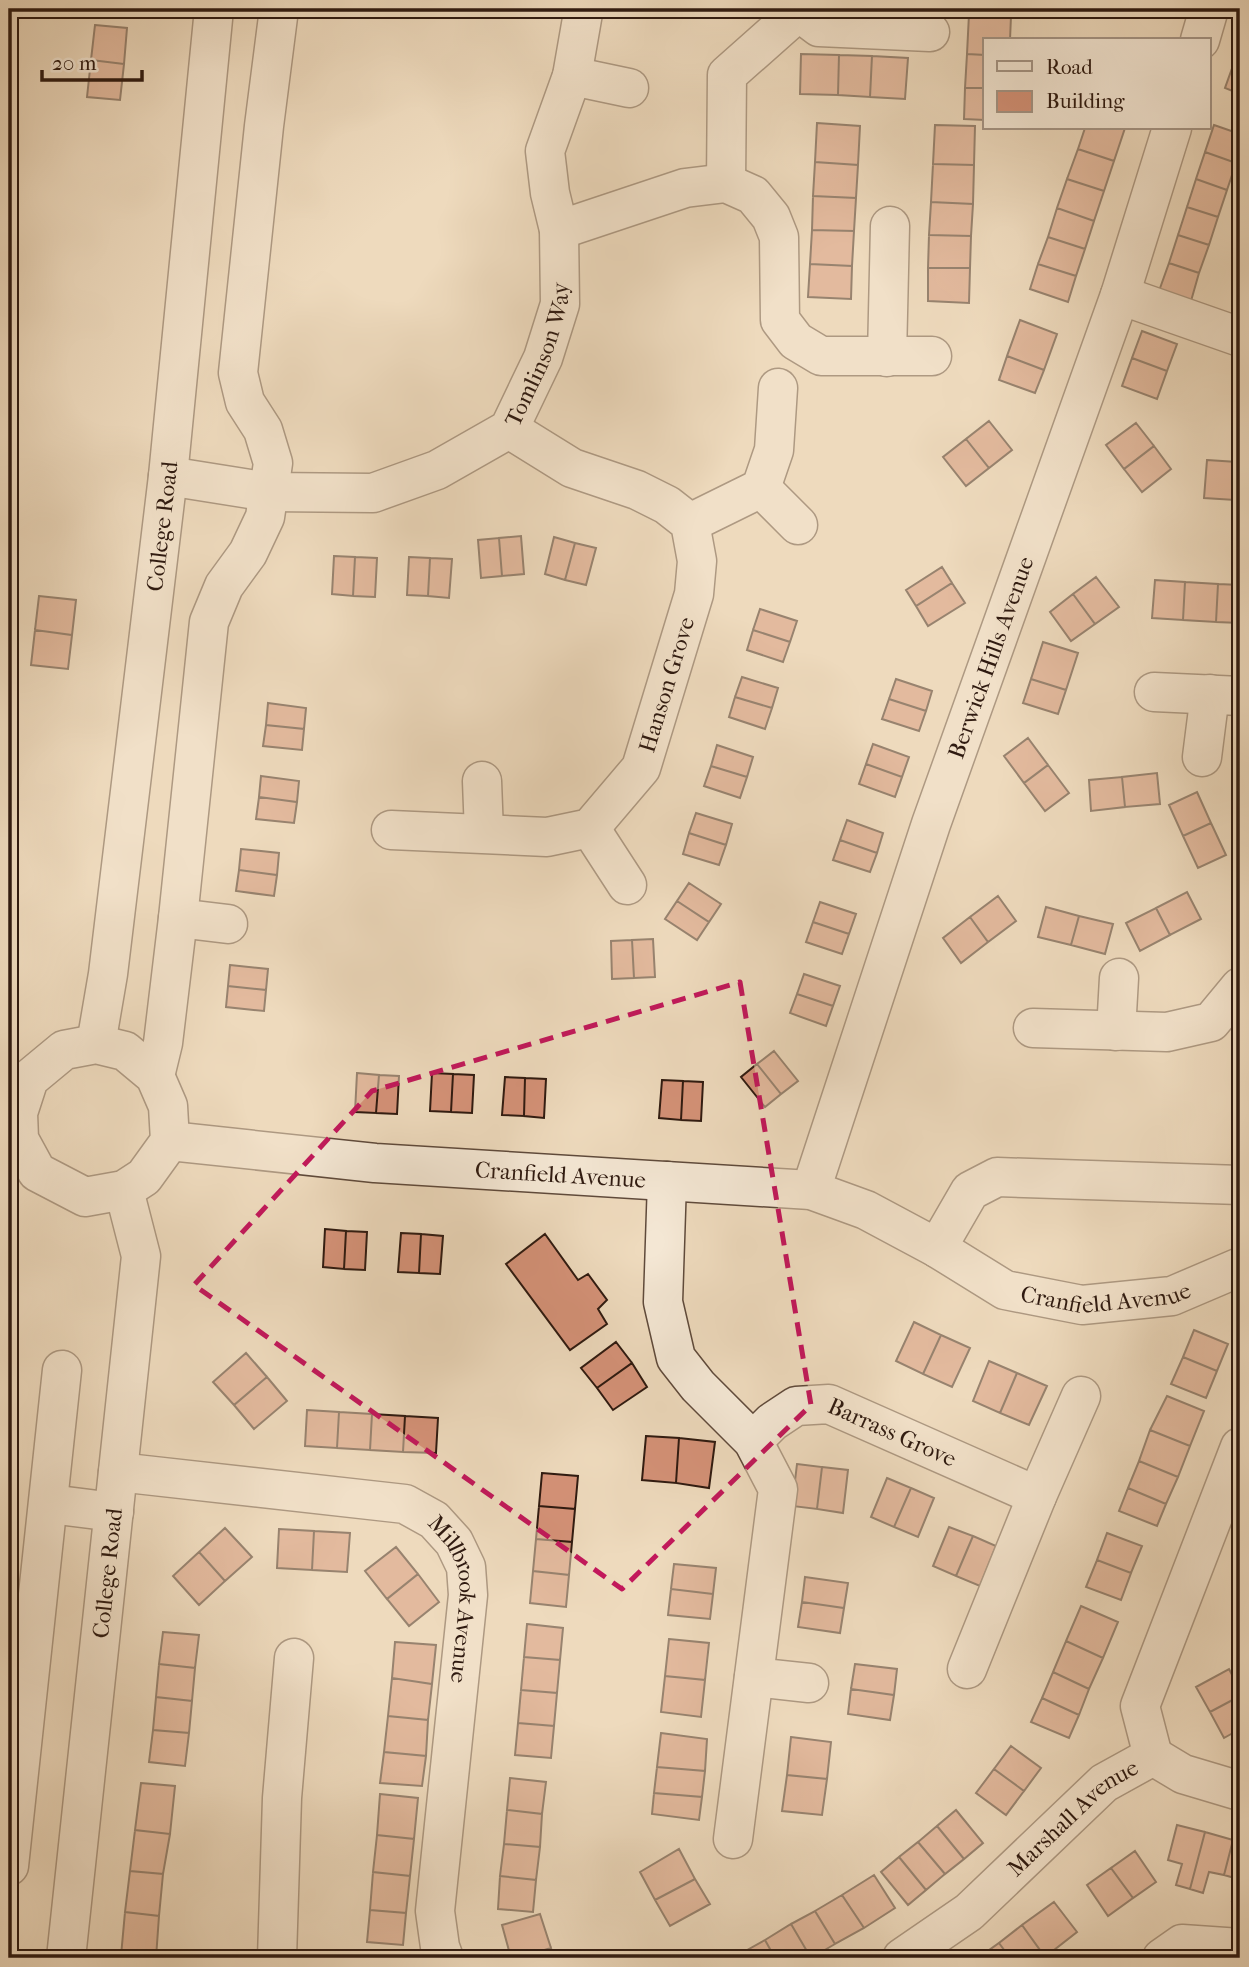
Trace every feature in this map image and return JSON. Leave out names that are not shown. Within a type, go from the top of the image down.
[{"type":"street","name":"College Road","points":[[96,1044],[108,974],[168,476],[214,9]]},
{"type":"street","points":[[1201,38],[1209,9]]},
{"type":"street","points":[[726,183],[727,75],[796,11],[819,27],[930,32]]},
{"type":"street","name":"Tomlinson Way","points":[[168,476],[269,492],[373,493],[437,470],[509,429],[543,358],[560,304],[559,230],[550,193],[545,151],[572,76],[583,13]]},
{"type":"street","points":[[159,1059],[96,1044],[64,1050],[29,1079],[18,1113],[14,1140],[37,1172],[85,1196],[124,1190],[144,1177],[170,1141],[168,1106],[159,1059],[178,918],[209,622],[224,586],[248,552],[265,517],[272,463],[263,430],[245,402],[239,373],[264,126],[278,22]]},
{"type":"street","points":[[572,76],[629,88]]},
{"type":"street","name":"Berwick Hills Avenue","points":[[811,1190],[931,824],[1120,295],[1171,130]]},
{"type":"street","points":[[559,230],[685,188],[726,183],[753,195],[771,217],[779,237],[780,320],[796,341],[821,356],[932,356]]},
{"type":"street","points":[[887,357],[890,226]]},
{"type":"street","points":[[1120,295],[1240,337]]},
{"type":"street","points":[[509,429],[572,468],[638,490],[667,505],[690,523],[761,488],[774,450],[778,388]]},
{"type":"street","points":[[761,488],[798,525]]},
{"type":"street","name":"Hanson Grove","points":[[590,828],[641,768],[694,594],[697,561],[690,523]]},
{"type":"street","points":[[1154,692],[1225,695],[1202,757]]},
{"type":"street","points":[[482,781],[484,833]]},
{"type":"street","points":[[391,830],[547,837],[590,828],[627,885]]},
{"type":"street","points":[[178,918],[228,924]]},
{"type":"street","points":[[1116,1031],[1119,978]]},
{"type":"street","points":[[1033,1028],[1167,1032],[1211,1022],[1240,987]]},
{"type":"street","name":"Cranfield Avenue","points":[[170,1141],[375,1163],[811,1190],[866,1210],[937,1248],[1005,1290],[1082,1305],[1172,1296],[1240,1267]]},
{"type":"street","points":[[937,1248],[971,1191],[997,1177],[1240,1185]]},
{"type":"street","points":[[667,1181],[663,1302],[676,1358],[698,1386],[753,1441],[778,1489],[733,1839]]},
{"type":"street","name":"College Road","points":[[66,1958],[141,1256],[124,1190]]},
{"type":"street","points":[[9,1866],[50,1504],[62,1370]]},
{"type":"street","points":[[967,1669],[1081,1396]]},
{"type":"street","name":"Barrass Grove","points":[[753,1441],[772,1422],[796,1406],[829,1404],[1037,1496]]},
{"type":"street","name":"Marshall Avenue","points":[[902,1958],[969,1912],[1104,1783],[1153,1756],[1140,1706],[1240,1447]]},
{"type":"street","name":"Millbrook Avenue","points":[[118,1472],[405,1504],[434,1520],[453,1542],[467,1567],[468,1595],[435,1911],[444,1958]]},
{"type":"street","points":[[50,1504],[114,1512]]},
{"type":"street","points":[[276,1958],[282,1798],[294,1658]]},
{"type":"street","points":[[754,1677],[809,1684]]},
{"type":"street","points":[[1153,1756],[1183,1774],[1240,1791]]},
{"type":"street","points":[[1162,1958],[1182,1944],[1240,1948]]},
{"type":"highlighted area","points":[[740,982],[811,1405],[622,1589],[194,1285],[372,1091]]},
{"type":"building","points":[[969,14],[1011,16],[1010,38],[983,38],[983,55],[967,54]]},
{"type":"building","points":[[95,25],[127,28],[124,64],[91,60]]},
{"type":"building","points":[[801,54],[839,55],[838,95],[800,94]]},
{"type":"building","points":[[967,54],[983,55],[983,88],[965,88]]},
{"type":"building","points":[[839,55],[872,56],[870,97],[838,95]]},
{"type":"building","points":[[872,56],[908,58],[905,99],[870,97]]},
{"type":"building","points":[[91,60],[124,64],[120,100],[87,97]]},
{"type":"building","points":[[1235,60],[1240,62],[1240,94],[1225,88]]},
{"type":"building","points":[[965,88],[983,88],[983,120],[964,119]]},
{"type":"building","points":[[817,123],[860,126],[858,165],[815,162]]},
{"type":"building","points":[[935,125],[975,126],[974,165],[933,164]]},
{"type":"building","points":[[1214,125],[1240,134],[1236,163],[1205,152]]},
{"type":"building","points":[[1084,130],[1124,130],[1114,161],[1078,149]]},
{"type":"building","points":[[1078,149],[1114,161],[1104,191],[1067,179]]},
{"type":"building","points":[[1205,152],[1236,163],[1227,190],[1196,179]]},
{"type":"building","points":[[815,162],[858,165],[856,198],[813,196]]},
{"type":"building","points":[[933,164],[974,165],[973,204],[931,202]]},
{"type":"building","points":[[1067,179],[1104,191],[1094,221],[1057,208]]},
{"type":"building","points":[[1196,179],[1227,190],[1218,217],[1187,207]]},
{"type":"building","points":[[813,196],[856,198],[854,231],[812,230]]},
{"type":"building","points":[[931,202],[973,204],[971,236],[929,235]]},
{"type":"building","points":[[1187,207],[1218,217],[1209,245],[1178,235]]},
{"type":"building","points":[[1057,208],[1094,221],[1085,249],[1048,237]]},
{"type":"building","points":[[812,230],[854,231],[852,266],[810,264]]},
{"type":"building","points":[[929,235],[971,236],[970,268],[928,268]]},
{"type":"building","points":[[1178,235],[1209,245],[1199,273],[1169,263]]},
{"type":"building","points":[[1048,237],[1085,249],[1076,276],[1038,264]]},
{"type":"building","points":[[1169,263],[1199,273],[1191,301],[1159,291]]},
{"type":"building","points":[[810,264],[852,266],[851,299],[808,297]]},
{"type":"building","points":[[1038,264],[1076,276],[1068,302],[1030,289]]},
{"type":"building","points":[[928,268],[970,268],[969,303],[928,301]]},
{"type":"building","points":[[1020,320],[1057,334],[1044,370],[1007,356]]},
{"type":"building","points":[[1142,331],[1177,344],[1167,371],[1132,358]]},
{"type":"building","points":[[1007,356],[1044,370],[1035,393],[999,380]]},
{"type":"building","points":[[1132,358],[1167,371],[1157,399],[1122,386]]},
{"type":"building","points":[[989,421],[1012,450],[989,468],[966,439]]},
{"type":"building","points":[[1136,423],[1154,446],[1124,469],[1106,445]]},
{"type":"building","points":[[966,439],[989,468],[966,486],[943,457]]},
{"type":"building","points":[[1154,446],[1171,469],[1142,492],[1124,469]]},
{"type":"building","points":[[1207,460],[1237,462],[1235,500],[1204,498]]},
{"type":"building","points":[[1237,462],[1240,462],[1240,500],[1235,500]]},
{"type":"building","points":[[521,536],[524,574],[502,576],[499,538]]},
{"type":"building","points":[[554,537],[575,543],[565,580],[545,574]]},
{"type":"building","points":[[499,538],[502,576],[481,578],[478,540]]},
{"type":"building","points":[[575,543],[596,548],[586,585],[565,580]]},
{"type":"building","points":[[334,556],[355,557],[353,596],[332,594]]},
{"type":"building","points":[[355,557],[377,558],[375,597],[353,596]]},
{"type":"building","points":[[409,557],[430,558],[428,596],[407,595]]},
{"type":"building","points":[[430,558],[452,559],[449,598],[428,596]]},
{"type":"building","points":[[942,567],[952,583],[916,606],[906,590]]},
{"type":"building","points":[[1096,577],[1119,607],[1095,624],[1073,594]]},
{"type":"building","points":[[1155,580],[1185,582],[1183,620],[1152,618]]},
{"type":"building","points":[[1185,582],[1218,584],[1216,622],[1183,620]]},
{"type":"building","points":[[952,583],[965,603],[928,626],[916,606]]},
{"type":"building","points":[[1218,584],[1240,585],[1240,623],[1216,622]]},
{"type":"building","points":[[1073,594],[1095,624],[1071,641],[1050,612]]},
{"type":"building","points":[[39,596],[76,600],[72,635],[35,630]]},
{"type":"building","points":[[760,609],[797,621],[790,642],[753,630]]},
{"type":"building","points":[[35,630],[72,635],[68,669],[31,665]]},
{"type":"building","points":[[753,630],[790,642],[783,662],[747,650]]},
{"type":"building","points":[[1043,642],[1078,653],[1066,690],[1031,679]]},
{"type":"building","points":[[742,677],[778,688],[772,708],[735,697]]},
{"type":"building","points":[[896,679],[932,691],[926,711],[889,699]]},
{"type":"building","points":[[1031,679],[1066,690],[1058,714],[1023,703]]},
{"type":"building","points":[[735,697],[772,708],[765,729],[729,717]]},
{"type":"building","points":[[889,699],[926,711],[919,731],[882,719]]},
{"type":"building","points":[[268,703],[306,708],[304,729],[266,725]]},
{"type":"building","points":[[266,725],[304,729],[302,750],[263,746]]},
{"type":"building","points":[[1028,738],[1048,765],[1024,783],[1004,756]]},
{"type":"building","points":[[873,744],[909,757],[902,777],[866,764]]},
{"type":"building","points":[[717,745],[753,757],[747,777],[711,766]]},
{"type":"building","points":[[866,764],[902,777],[895,797],[859,784]]},
{"type":"building","points":[[1048,765],[1069,793],[1045,811],[1024,783]]},
{"type":"building","points":[[711,766],[747,777],[740,798],[704,786]]},
{"type":"building","points":[[1157,773],[1160,804],[1125,807],[1122,777]]},
{"type":"building","points":[[261,776],[299,781],[297,802],[259,797]]},
{"type":"building","points":[[1122,777],[1125,807],[1091,811],[1089,780]]},
{"type":"building","points":[[1197,792],[1211,823],[1183,836],[1169,805]]},
{"type":"building","points":[[259,797],[297,802],[294,823],[256,819]]},
{"type":"building","points":[[9,810],[17,811],[9,860]]},
{"type":"building","points":[[696,813],[732,824],[726,845],[689,833]]},
{"type":"building","points":[[847,820],[883,833],[877,853],[840,840]]},
{"type":"building","points":[[1211,823],[1226,855],[1198,868],[1183,836]]},
{"type":"building","points":[[689,833],[726,845],[719,865],[683,854]]},
{"type":"building","points":[[840,840],[877,853],[870,872],[833,860]]},
{"type":"building","points":[[241,849],[279,853],[277,875],[239,870]]},
{"type":"building","points":[[239,870],[277,875],[274,896],[236,891]]},
{"type":"building","points":[[689,883],[721,904],[709,922],[677,901]]},
{"type":"building","points":[[1187,892],[1201,919],[1170,935],[1156,908]]},
{"type":"building","points":[[998,896],[1016,921],[988,942],[970,917]]},
{"type":"building","points":[[677,901],[709,922],[697,940],[665,919]]},
{"type":"building","points":[[820,902],[856,914],[849,934],[813,922]]},
{"type":"building","points":[[1046,907],[1079,916],[1071,945],[1038,937]]},
{"type":"building","points":[[1156,908],[1170,935],[1140,951],[1126,923]]},
{"type":"building","points":[[1079,916],[1113,924],[1105,954],[1071,945]]},
{"type":"building","points":[[970,917],[988,942],[961,963],[943,938]]},
{"type":"building","points":[[813,922],[849,934],[842,954],[806,942]]},
{"type":"building","points":[[653,939],[655,977],[634,978],[632,940]]},
{"type":"building","points":[[632,940],[634,978],[612,979],[611,941]]},
{"type":"building","points":[[230,965],[268,969],[266,990],[228,986]]},
{"type":"building","points":[[804,974],[840,986],[833,1006],[797,994]]},
{"type":"building","points":[[228,986],[266,990],[264,1011],[226,1007]]},
{"type":"building","points":[[797,994],[833,1006],[826,1026],[790,1013]]},
{"type":"building","points":[[774,1051],[798,1081],[781,1094],[757,1064]]},
{"type":"building","points":[[757,1064],[781,1094],[765,1107],[741,1077]]},
{"type":"building","points":[[357,1073],[379,1075],[376,1113],[355,1112]]},
{"type":"building","points":[[432,1073],[453,1074],[451,1112],[430,1111]]},
{"type":"building","points":[[453,1074],[474,1075],[472,1113],[451,1112]]},
{"type":"building","points":[[379,1075],[399,1076],[397,1114],[376,1113]]},
{"type":"building","points":[[505,1077],[525,1078],[524,1116],[502,1115]]},
{"type":"building","points":[[525,1078],[546,1079],[544,1118],[524,1116]]},
{"type":"building","points":[[662,1080],[683,1081],[681,1120],[659,1118]]},
{"type":"building","points":[[683,1081],[703,1082],[701,1121],[681,1120]]},
{"type":"building","points":[[325,1229],[346,1231],[344,1269],[323,1267]]},
{"type":"building","points":[[346,1231],[367,1232],[365,1270],[344,1269]]},
{"type":"building","points":[[401,1233],[421,1234],[419,1273],[398,1272]]},
{"type":"building","points":[[421,1234],[443,1236],[440,1274],[419,1273]]},
{"type":"building","points":[[545,1234],[578,1280],[588,1274],[607,1300],[598,1309],[607,1324],[570,1350],[506,1264]]},
{"type":"building","points":[[914,1322],[941,1335],[923,1374],[896,1361]]},
{"type":"building","points":[[1194,1330],[1228,1344],[1217,1371],[1183,1357]]},
{"type":"building","points":[[941,1335],[970,1348],[952,1387],[923,1374]]},
{"type":"building","points":[[616,1342],[632,1363],[597,1388],[581,1368]]},
{"type":"building","points":[[246,1353],[267,1377],[234,1405],[213,1382]]},
{"type":"building","points":[[1183,1357],[1217,1371],[1206,1398],[1171,1384]]},
{"type":"building","points":[[989,1361],[1017,1373],[1000,1413],[973,1401]]},
{"type":"building","points":[[632,1363],[647,1387],[613,1410],[597,1388]]},
{"type":"building","points":[[1017,1373],[1047,1386],[1029,1425],[1000,1413]]},
{"type":"building","points":[[267,1377],[287,1401],[254,1429],[234,1405]]},
{"type":"building","points":[[1167,1396],[1204,1411],[1190,1446],[1150,1430]]},
{"type":"building","points":[[307,1410],[339,1412],[337,1448],[305,1446]]},
{"type":"building","points":[[339,1412],[372,1414],[370,1450],[337,1448]]},
{"type":"building","points":[[372,1414],[405,1416],[403,1452],[370,1450]]},
{"type":"building","points":[[405,1416],[438,1418],[436,1453],[403,1452]]},
{"type":"building","points":[[1150,1430],[1190,1446],[1178,1477],[1139,1461]]},
{"type":"building","points":[[646,1436],[679,1438],[676,1483],[642,1480]]},
{"type":"building","points":[[679,1438],[715,1442],[709,1488],[676,1483]]},
{"type":"building","points":[[1139,1461],[1178,1477],[1166,1504],[1128,1488]]},
{"type":"building","points":[[797,1464],[822,1467],[817,1509],[792,1506]]},
{"type":"building","points":[[822,1467],[848,1470],[843,1513],[817,1509]]},
{"type":"building","points":[[542,1473],[578,1476],[575,1509],[539,1506]]},
{"type":"building","points":[[887,1478],[911,1488],[894,1527],[871,1517]]},
{"type":"building","points":[[911,1488],[934,1498],[918,1537],[894,1527]]},
{"type":"building","points":[[1128,1488],[1166,1504],[1157,1526],[1119,1511]]},
{"type":"building","points":[[539,1506],[575,1509],[572,1542],[536,1539]]},
{"type":"building","points":[[949,1527],[973,1536],[956,1576],[933,1566]]},
{"type":"building","points":[[225,1528],[252,1557],[225,1581],[199,1552]]},
{"type":"building","points":[[279,1529],[314,1531],[312,1570],[277,1568]]},
{"type":"building","points":[[314,1531],[350,1533],[347,1572],[312,1570]]},
{"type":"building","points":[[1107,1533],[1142,1546],[1131,1573],[1097,1560]]},
{"type":"building","points":[[973,1536],[996,1546],[980,1586],[956,1576]]},
{"type":"building","points":[[536,1539],[572,1542],[569,1575],[533,1571]]},
{"type":"building","points":[[396,1547],[418,1574],[387,1599],[365,1571]]},
{"type":"building","points":[[199,1552],[225,1581],[199,1605],[173,1576]]},
{"type":"building","points":[[1097,1560],[1131,1573],[1121,1600],[1086,1587]]},
{"type":"building","points":[[674,1564],[716,1568],[713,1594],[671,1589]]},
{"type":"building","points":[[533,1571],[569,1575],[566,1607],[530,1603]]},
{"type":"building","points":[[418,1574],[439,1602],[409,1626],[387,1599]]},
{"type":"building","points":[[805,1577],[848,1583],[844,1608],[802,1602]]},
{"type":"building","points":[[671,1589],[713,1594],[710,1619],[668,1615]]},
{"type":"building","points":[[802,1602],[844,1608],[840,1633],[798,1627]]},
{"type":"building","points":[[1081,1606],[1118,1622],[1103,1658],[1066,1641]]},
{"type":"building","points":[[527,1624],[563,1628],[560,1660],[524,1657]]},
{"type":"building","points":[[163,1632],[199,1635],[195,1668],[159,1664]]},
{"type":"building","points":[[669,1639],[709,1643],[705,1680],[665,1676]]},
{"type":"building","points":[[1066,1641],[1103,1658],[1089,1689],[1053,1672]]},
{"type":"building","points":[[395,1642],[436,1645],[432,1684],[392,1678]]},
{"type":"building","points":[[524,1657],[560,1660],[557,1693],[521,1690]]},
{"type":"building","points":[[159,1664],[195,1668],[192,1701],[156,1697]]},
{"type":"building","points":[[855,1664],[897,1669],[894,1695],[851,1689]]},
{"type":"building","points":[[1229,1669],[1240,1690],[1240,1696],[1210,1712],[1196,1687]]},
{"type":"building","points":[[1053,1672],[1089,1689],[1079,1715],[1042,1698]]},
{"type":"building","points":[[665,1676],[705,1680],[701,1717],[661,1712]]},
{"type":"building","points":[[392,1678],[432,1684],[428,1720],[388,1716]]},
{"type":"building","points":[[851,1689],[894,1695],[890,1720],[848,1714]]},
{"type":"building","points":[[521,1690],[557,1693],[554,1726],[518,1723]]},
{"type":"building","points":[[1240,1696],[1240,1729],[1224,1738],[1210,1712]]},
{"type":"building","points":[[156,1697],[192,1701],[189,1733],[153,1730]]},
{"type":"building","points":[[1042,1698],[1079,1715],[1069,1738],[1031,1722]]},
{"type":"building","points":[[388,1716],[428,1720],[426,1756],[384,1752]]},
{"type":"building","points":[[518,1723],[554,1726],[551,1758],[515,1755]]},
{"type":"building","points":[[153,1730],[189,1733],[185,1766],[149,1762]]},
{"type":"building","points":[[661,1733],[707,1739],[705,1771],[657,1767]]},
{"type":"building","points":[[791,1737],[831,1742],[827,1779],[787,1775]]},
{"type":"building","points":[[1011,1746],[1041,1768],[1024,1791],[994,1769]]},
{"type":"building","points":[[384,1752],[426,1756],[422,1786],[380,1783]]},
{"type":"building","points":[[657,1767],[705,1771],[702,1797],[654,1793]]},
{"type":"building","points":[[994,1769],[1024,1791],[1006,1815],[976,1793]]},
{"type":"building","points":[[787,1775],[827,1779],[822,1815],[782,1811]]},
{"type":"building","points":[[510,1778],[546,1782],[542,1814],[507,1810]]},
{"type":"building","points":[[141,1783],[175,1786],[170,1834],[135,1830]]},
{"type":"building","points":[[654,1793],[702,1797],[699,1820],[652,1814]]},
{"type":"building","points":[[380,1794],[418,1798],[414,1839],[377,1835]]},
{"type":"building","points":[[507,1810],[542,1814],[540,1847],[504,1844]]},
{"type":"building","points":[[956,1810],[983,1843],[964,1859],[937,1826]]},
{"type":"building","points":[[1177,1825],[1205,1832],[1190,1889],[1176,1885],[1182,1864],[1168,1860]]},
{"type":"building","points":[[937,1826],[964,1859],[945,1874],[918,1842]]},
{"type":"building","points":[[135,1830],[170,1834],[163,1874],[130,1871]]},
{"type":"building","points":[[1205,1832],[1233,1840],[1224,1875],[1209,1872],[1203,1893],[1190,1889]]},
{"type":"building","points":[[377,1835],[414,1839],[410,1876],[373,1872]]},
{"type":"building","points":[[1233,1840],[1240,1842],[1240,1903],[1232,1901],[1238,1879],[1224,1875]]},
{"type":"building","points":[[918,1842],[945,1874],[926,1890],[899,1857]]},
{"type":"building","points":[[504,1844],[540,1847],[536,1880],[500,1876]]},
{"type":"building","points":[[679,1849],[695,1879],[655,1900],[640,1872]]},
{"type":"building","points":[[1135,1851],[1156,1882],[1133,1898],[1111,1868]]},
{"type":"building","points":[[899,1857],[926,1890],[908,1905],[881,1872]]},
{"type":"building","points":[[1111,1868],[1133,1898],[1108,1916],[1087,1885]]},
{"type":"building","points":[[130,1871],[163,1874],[159,1916],[125,1912]]},
{"type":"building","points":[[373,1872],[410,1876],[406,1913],[370,1910]]},
{"type":"building","points":[[874,1875],[895,1908],[864,1928],[842,1895]]},
{"type":"building","points":[[500,1876],[536,1880],[533,1912],[498,1909]]},
{"type":"building","points":[[695,1879],[710,1904],[670,1926],[655,1900]]},
{"type":"building","points":[[842,1895],[864,1928],[835,1944],[815,1911]]},
{"type":"building","points":[[1054,1902],[1077,1932],[1045,1957],[1022,1925]]},
{"type":"building","points":[[370,1910],[406,1913],[403,1945],[367,1942]]},
{"type":"building","points":[[815,1911],[835,1944],[811,1958],[791,1924]]},
{"type":"building","points":[[125,1912],[159,1916],[156,1958],[121,1956]]},
{"type":"building","points":[[540,1914],[551,1948],[511,1958],[502,1925]]},
{"type":"building","points":[[791,1924],[811,1958],[775,1958],[765,1940]]},
{"type":"building","points":[[1022,1925],[1044,1958],[1010,1958],[999,1943]]},
{"type":"building","points":[[765,1940],[775,1958],[743,1958],[740,1954]]},
{"type":"building","points":[[999,1943],[1010,1958],[978,1958]]},
{"type":"building","points":[[551,1948],[554,1958],[518,1958]]},
{"type":"building","points":[[409,1951],[410,1958],[374,1958]]}]
